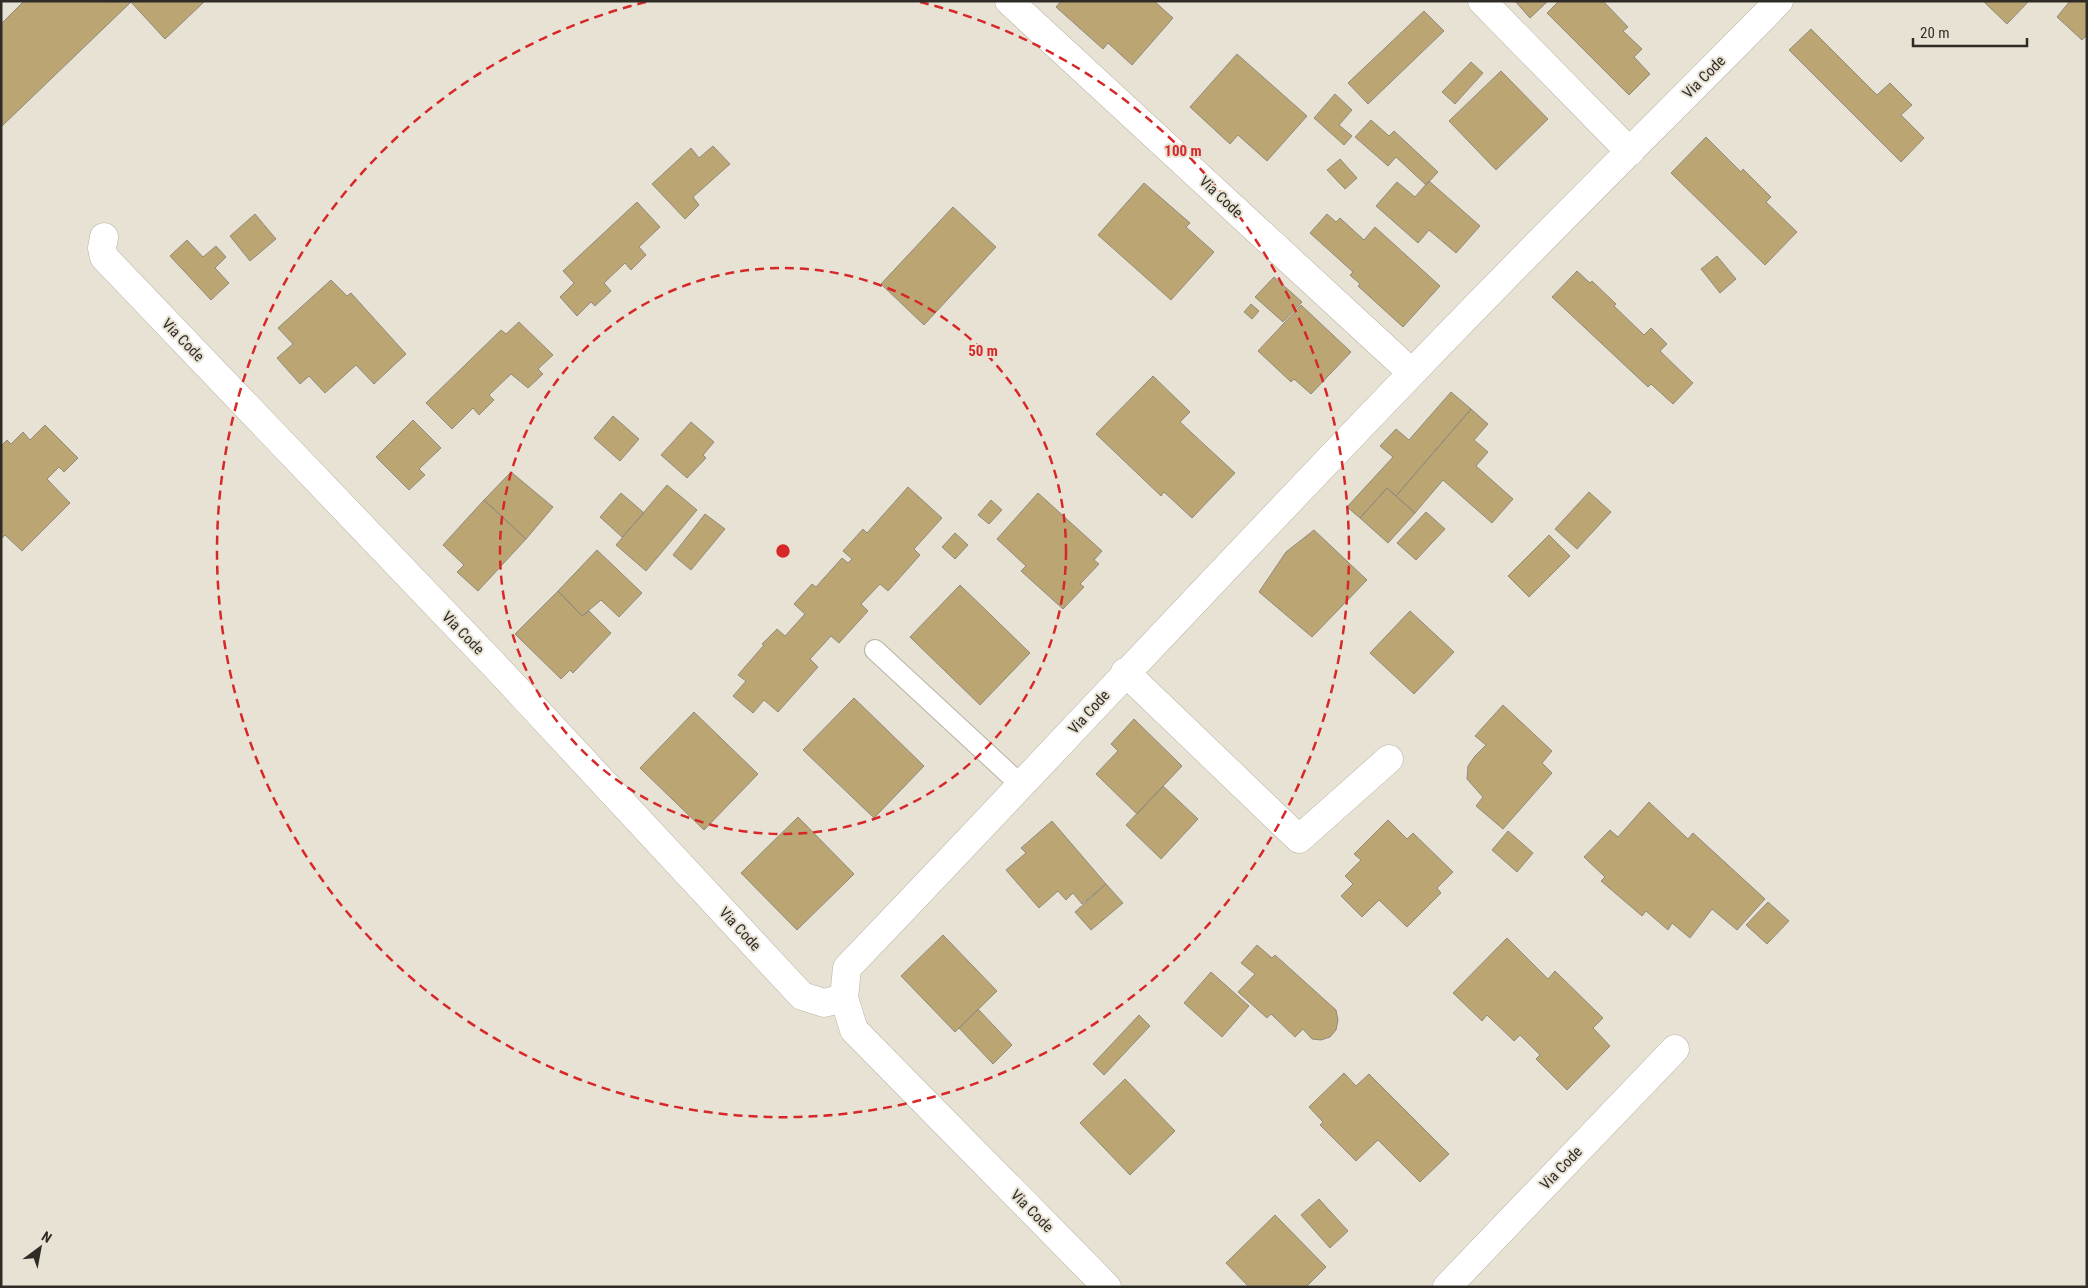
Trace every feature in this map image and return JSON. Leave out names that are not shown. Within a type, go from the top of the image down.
[{"type":"street","name":"Via Code","points":[[1009,1],[1412,373]]},
{"type":"street","points":[[1482,1],[1630,152]]},
{"type":"street","name":"Via Code","points":[[1107,1287],[854,1030],[844,998],[847,968],[1022,786],[1125,672],[1412,373],[1779,1]]},
{"type":"street","name":"Via Code","points":[[104,237],[102,248],[104,257],[503,675],[802,996],[824,1003],[844,998]]},
{"type":"street","points":[[1125,672],[1299,839],[1390,760]]},
{"type":"street","name":"Via Code","points":[[1447,1287],[1675,1049]]},
{"type":"lane","points":[[875,650],[1022,786]]},
{"type":"building","points":[[24,1],[131,2],[1,127],[1,24]]},
{"type":"building","points":[[130,1],[205,1],[165,39]]},
{"type":"building","points":[[1061,1],[1154,1],[1173,18],[1132,65],[1108,43],[1103,49],[1056,7]]},
{"type":"building","points":[[1515,1],[1548,1],[1530,18]]},
{"type":"building","points":[[1559,1],[1603,1],[1628,27],[1623,31],[1642,49],[1634,57],[1650,74],[1629,95],[1547,13]]},
{"type":"building","points":[[1983,1],[2027,1],[2028,2],[2007,24]]},
{"type":"building","points":[[2070,1],[2087,1],[2087,35],[2082,40],[2057,17]]},
{"type":"building","points":[[1424,11],[1444,31],[1368,104],[1348,83]]},
{"type":"building","points":[[1811,29],[1877,95],[1890,83],[1912,105],[1901,115],[1924,138],[1901,162],[1789,50]]},
{"type":"building","points":[[1237,54],[1307,116],[1267,161],[1238,135],[1230,144],[1190,107]]},
{"type":"building","points":[[1471,62],[1483,73],[1455,104],[1442,92]]},
{"type":"building","points":[[1501,71],[1548,119],[1496,170],[1449,121]]},
{"type":"building","points":[[1335,94],[1352,110],[1339,125],[1352,136],[1344,145],[1314,118]]},
{"type":"building","points":[[1371,120],[1389,136],[1394,131],[1438,172],[1426,185],[1396,157],[1388,166],[1355,137]]},
{"type":"building","points":[[1706,137],[1741,172],[1743,169],[1771,197],[1766,202],[1797,232],[1765,265],[1671,173]]},
{"type":"building","points":[[713,146],[730,164],[693,197],[699,205],[685,219],[652,184],[691,148],[699,158]]},
{"type":"building","points":[[1340,159],[1357,178],[1345,189],[1327,170]]},
{"type":"building","points":[[1429,181],[1480,226],[1456,253],[1429,230],[1418,243],[1376,206],[1397,182],[1415,197]]},
{"type":"building","points":[[1144,183],[1190,223],[1186,227],[1214,252],[1171,300],[1098,235]]},
{"type":"building","points":[[637,202],[660,227],[639,247],[646,255],[631,270],[625,263],[604,283],[611,291],[595,306],[591,302],[577,316],[560,297],[574,283],[563,271]]},
{"type":"building","points":[[953,207],[996,247],[924,325],[881,284]]},
{"type":"building","points":[[255,214],[276,239],[250,261],[230,236]]},
{"type":"building","points":[[1327,214],[1336,222],[1340,218],[1364,240],[1375,227],[1440,286],[1403,327],[1358,286],[1360,284],[1350,275],[1353,272],[1310,233]]},
{"type":"building","points":[[187,240],[203,257],[216,246],[226,257],[215,268],[229,283],[211,300],[170,256]]},
{"type":"building","points":[[1717,256],[1736,279],[1720,293],[1701,269]]},
{"type":"building","points":[[1577,271],[1590,283],[1592,281],[1644,335],[1651,328],[1667,344],[1660,351],[1693,383],[1673,404],[1651,384],[1648,387],[1552,297]]},
{"type":"building","points":[[1274,277],[1302,302],[1283,322],[1255,297]]},
{"type":"building","points":[[331,280],[347,296],[351,293],[406,354],[374,384],[356,365],[325,393],[309,376],[300,384],[277,358],[293,344],[278,328]]},
{"type":"building","points":[[1251,304],[1259,311],[1252,319],[1244,312]]},
{"type":"building","points":[[1301,305],[1351,352],[1311,394],[1294,379],[1291,382],[1258,351]]},
{"type":"building","points":[[519,322],[553,355],[538,369],[543,374],[528,388],[511,374],[489,395],[494,400],[479,415],[473,408],[452,429],[426,403],[501,330],[506,334]]},
{"type":"building","points":[[1153,376],[1190,412],[1180,422],[1235,473],[1192,518],[1164,492],[1161,496],[1096,434]]},
{"type":"building","points":[[1451,392],[1471,409],[1396,496],[1387,488],[1360,518],[1347,507],[1393,457],[1380,446],[1396,429],[1409,440]]},
{"type":"building","points":[[1471,409],[1488,424],[1474,440],[1488,452],[1476,466],[1513,499],[1492,523],[1443,480],[1415,513],[1396,496]]},
{"type":"building","points":[[613,416],[639,439],[620,461],[594,438]]},
{"type":"building","points":[[413,420],[441,448],[419,469],[425,475],[409,490],[376,457]]},
{"type":"building","points":[[691,422],[714,442],[703,455],[706,458],[687,478],[661,455]]},
{"type":"building","points":[[45,425],[78,458],[64,472],[59,467],[47,479],[70,503],[22,551],[5,535],[1,539],[1,446],[7,440],[11,444],[23,432],[30,440]]},
{"type":"building","points":[[511,472],[553,507],[526,539],[484,500]]},
{"type":"building","points":[[667,485],[697,510],[646,571],[616,545]]},
{"type":"building","points":[[908,487],[942,518],[914,549],[920,555],[888,591],[880,584],[861,604],[868,611],[839,643],[831,636],[810,659],[818,667],[778,712],[764,700],[753,713],[733,696],[746,681],[738,675],[764,645],[762,644],[777,629],[785,636],[805,614],[794,604],[812,584],[816,587],[842,558],[848,563],[852,559],[843,551],[863,529],[867,533]]},
{"type":"building","points":[[1387,488],[1415,513],[1388,543],[1360,518]]},
{"type":"building","points":[[1589,492],[1611,512],[1577,549],[1555,529]]},
{"type":"building","points":[[621,493],[644,513],[622,537],[600,517]]},
{"type":"building","points":[[1038,493],[1102,551],[1094,560],[1099,564],[1080,584],[1084,587],[1063,609],[1021,571],[1026,566],[997,539]]},
{"type":"building","points":[[484,500],[526,539],[478,591],[457,572],[464,565],[443,545]]},
{"type":"building","points":[[991,500],[1002,510],[989,524],[978,515]]},
{"type":"building","points":[[1426,512],[1445,529],[1416,560],[1397,543]]},
{"type":"building","points":[[705,514],[725,529],[691,570],[673,555]]},
{"type":"building","points":[[1314,530],[1367,580],[1312,637],[1259,592],[1286,552]]},
{"type":"building","points":[[955,533],[968,545],[955,559],[942,547]]},
{"type":"building","points":[[1549,535],[1570,556],[1529,597],[1508,576]]},
{"type":"building","points":[[597,550],[642,593],[619,617],[601,600],[582,616],[558,591]]},
{"type":"building","points":[[960,585],[1030,653],[980,705],[910,637]]},
{"type":"building","points":[[558,591],[582,616],[589,611],[611,633],[573,673],[570,670],[561,679],[515,634]]},
{"type":"building","points":[[1410,611],[1454,652],[1414,694],[1370,653]]},
{"type":"building","points":[[854,698],[924,766],[874,818],[803,750]]},
{"type":"building","points":[[1503,705],[1552,751],[1542,763],[1552,773],[1503,829],[1476,806],[1483,797],[1467,779],[1468,766],[1486,745],[1475,736]]},
{"type":"building","points":[[694,712],[758,774],[704,830],[640,768]]},
{"type":"building","points":[[1134,719],[1182,766],[1137,814],[1096,774],[1118,751],[1111,744]]},
{"type":"building","points":[[1163,786],[1198,819],[1161,859],[1126,825]]},
{"type":"building","points":[[1649,802],[1688,839],[1693,833],[1765,899],[1737,930],[1712,909],[1690,938],[1672,923],[1668,930],[1646,911],[1642,916],[1601,881],[1605,877],[1584,857],[1610,830],[1618,837]]},
{"type":"building","points":[[798,817],[854,874],[797,930],[741,873]]},
{"type":"building","points":[[1388,820],[1407,839],[1413,833],[1453,872],[1437,888],[1441,893],[1407,927],[1379,900],[1362,917],[1341,896],[1353,884],[1345,876],[1361,860],[1354,854]]},
{"type":"building","points":[[1052,821],[1106,884],[1082,904],[1073,893],[1066,900],[1058,891],[1039,908],[1006,870],[1026,853],[1021,848]]},
{"type":"building","points":[[1508,831],[1533,853],[1517,872],[1492,850]]},
{"type":"building","points":[[1106,884],[1123,903],[1091,930],[1075,912]]},
{"type":"building","points":[[1768,902],[1789,921],[1767,944],[1746,925]]},
{"type":"building","points":[[943,935],[997,991],[955,1032],[901,976]]},
{"type":"building","points":[[1507,938],[1548,979],[1555,971],[1603,1018],[1593,1028],[1610,1046],[1567,1090],[1536,1059],[1540,1055],[1520,1035],[1514,1041],[1487,1015],[1482,1021],[1453,993]]},
{"type":"building","points":[[1257,945],[1272,958],[1275,955],[1336,1010],[1338,1020],[1336,1030],[1330,1037],[1321,1040],[1312,1039],[1303,1029],[1295,1037],[1271,1014],[1267,1018],[1238,992],[1255,974],[1241,963]]},
{"type":"building","points":[[1211,972],[1249,1006],[1222,1037],[1184,1003]]},
{"type":"building","points":[[978,1009],[1012,1045],[993,1064],[959,1028]]},
{"type":"building","points":[[1139,1015],[1150,1026],[1104,1075],[1093,1064]]},
{"type":"building","points":[[1344,1073],[1356,1086],[1369,1074],[1449,1154],[1420,1182],[1378,1140],[1356,1161],[1320,1125],[1323,1122],[1309,1107]]},
{"type":"building","points":[[1125,1079],[1175,1131],[1130,1175],[1080,1123]]},
{"type":"building","points":[[1319,1199],[1348,1231],[1330,1248],[1301,1215]]},
{"type":"building","points":[[1275,1215],[1326,1267],[1306,1287],[1249,1287],[1226,1263]]}]
